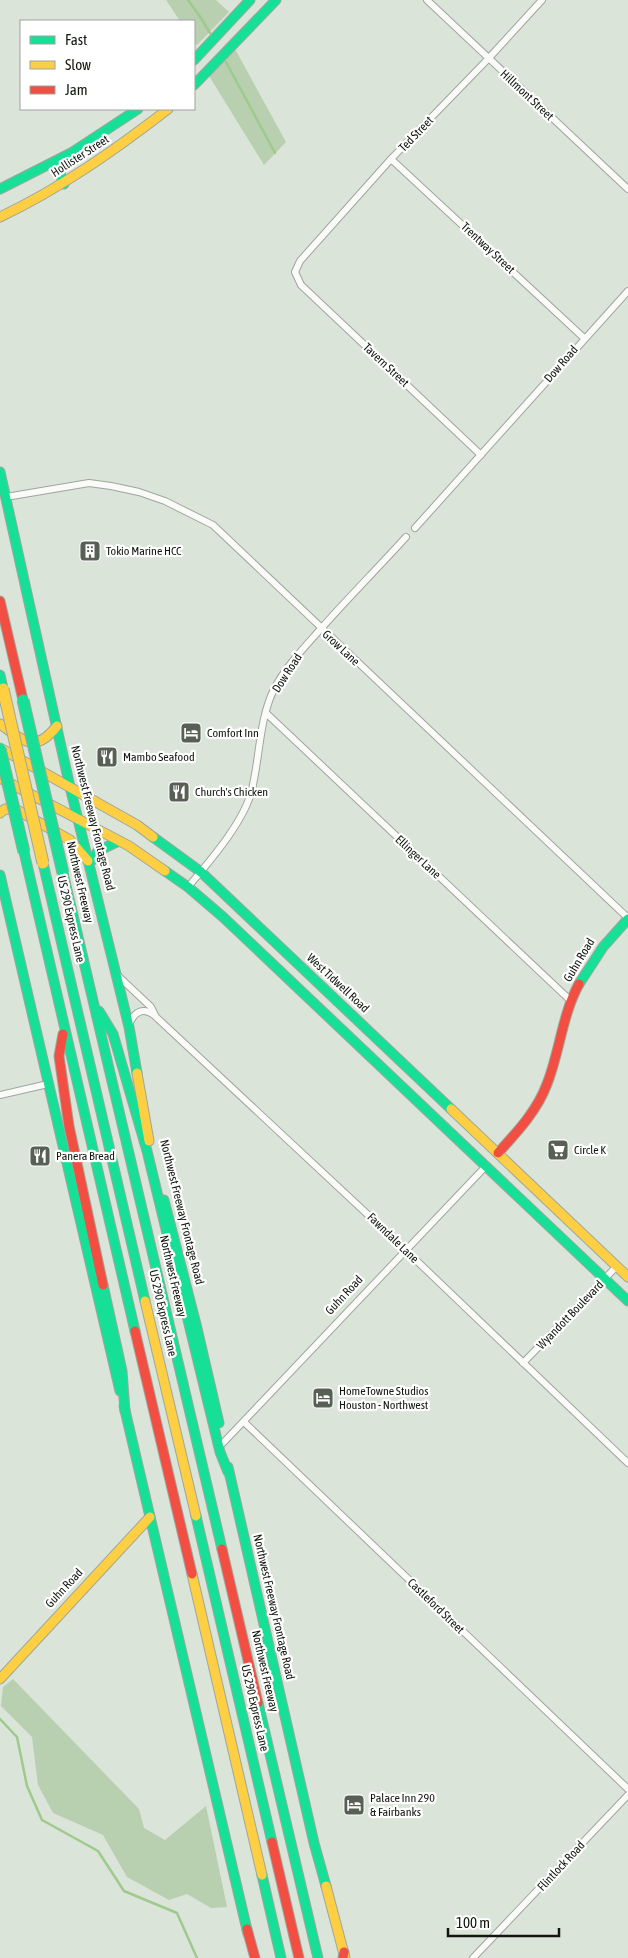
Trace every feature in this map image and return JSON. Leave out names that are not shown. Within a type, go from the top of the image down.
[{"type":"main road","points":[[195,59],[250,0]]},
{"type":"main road","points":[[195,85],[276,0]]},
{"type":"main road","name":"Hollister Street","points":[[0,189],[56,162],[112,129],[137,110]]},
{"type":"main road","name":"Hollister Street","points":[[0,217],[64,184],[116,150],[167,110]]},
{"type":"main road","points":[[56,162],[64,184]]},
{"type":"main road","name":"Northwest Freeway Frontage Road","points":[[0,472],[70,787],[129,1027],[148,1135],[196,1324],[228,1472],[314,1843],[344,1956]]},
{"type":"main road","name":"Northwest Freeway","points":[[0,601],[318,1958]]},
{"type":"main road","name":"US 290 Express Lane","points":[[0,675],[299,1958]]},
{"type":"main road","points":[[0,724],[30,742],[36,743],[44,740],[57,726]]},
{"type":"main road","points":[[0,748],[281,1958]]},
{"type":"main road","name":"West Tidwell Road","points":[[0,748],[138,825],[201,872],[628,1277]]},
{"type":"main road","points":[[0,778],[119,841],[188,887],[285,976],[628,1302]]},
{"type":"main road","points":[[0,813],[5,809],[16,810],[55,831],[70,840],[90,863]]},
{"type":"main road","points":[[90,863],[92,854],[97,850],[104,845],[119,841]]},
{"type":"main road","points":[[0,875],[101,1317],[125,1411],[254,1958]]},
{"type":"main road","name":"Guhn Road","points":[[498,1153],[518,1131],[538,1104],[552,1069],[571,1000],[595,956],[606,941],[628,919]]},
{"type":"main road","points":[[285,976],[298,964]]},
{"type":"main road","points":[[94,1003],[113,1034],[147,1151],[220,1452],[228,1472]]},
{"type":"main road","points":[[64,1027],[59,1056],[68,1126],[122,1371],[125,1411]]},
{"type":"main road","points":[[386,1072],[399,1059]]},
{"type":"main road","name":"Guhn Road","points":[[0,1679],[70,1601],[150,1517]]},
{"type":"street","name":"Hillmont Street","points":[[427,0],[628,188]]},
{"type":"street","name":"Ted Street","points":[[295,272],[300,261],[391,159],[542,0]]},
{"type":"street","name":"Trentway Street","points":[[391,159],[584,338]]},
{"type":"street","name":"Tavern Street","points":[[295,272],[301,284],[481,455]]},
{"type":"street","name":"Dow Road","points":[[415,528],[628,291]]},
{"type":"street","name":"Grow Lane","points":[[6,497],[89,483],[139,492],[165,500],[213,525],[628,919]]},
{"type":"street","name":"Dow Road","points":[[188,887],[216,853],[238,820],[252,790],[259,744],[266,713],[274,690],[288,668],[321,628],[406,538]]},
{"type":"street","name":"Ellinger Lane","points":[[266,713],[571,1000]]},
{"type":"street","name":"Fawndale Lane","points":[[116,974],[151,1007],[156,1016],[406,1250],[628,1463]]},
{"type":"street","points":[[129,1027],[132,1018],[138,1012],[144,1010],[156,1016]]},
{"type":"street","points":[[0,1095],[48,1084]]},
{"type":"street","name":"Guhn Road","points":[[223,1443],[486,1166]]},
{"type":"street","name":"Wyandott Boulevard","points":[[523,1363],[617,1266]]},
{"type":"street","name":"Castleford Street","points":[[244,1422],[628,1789]]},
{"type":"street","name":"Flintlock Road","points":[[473,1958],[628,1795]]},
{"type":"green space","points":[[166,0],[216,0],[229,12],[197,45],[195,43],[195,20],[179,20]]},
{"type":"green space","points":[[235,49],[286,142],[264,165],[209,76]]},
{"type":"green space","points":[[13,1679],[139,1809],[144,1828],[165,1840],[206,1806],[227,1907],[211,1908],[187,1894],[169,1900],[127,1877],[103,1835],[53,1813],[38,1785],[32,1737],[1,1706],[3,1687]]},
{"type":"waterway","points":[[188,0],[210,33]]},
{"type":"waterway","points":[[226,62],[275,153]]},
{"type":"waterway","points":[[0,1719],[17,1737],[27,1786],[42,1820],[98,1851],[124,1891],[177,1913],[197,1958]]},
{"type":"traffic: fast","points":[[195,59],[250,0]]},
{"type":"traffic: fast","points":[[195,84],[276,0]]},
{"type":"traffic: fast","points":[[0,189],[71,153],[136,110]]},
{"type":"traffic: fast","points":[[56,162],[64,184]]},
{"type":"traffic: fast","points":[[0,472],[70,787],[129,1027],[137,1073]]},
{"type":"traffic: fast","points":[[0,675],[3,689]]},
{"type":"traffic: fast","points":[[23,700],[63,873]]},
{"type":"traffic: fast","points":[[0,749],[24,852]]},
{"type":"traffic: fast","points":[[153,837],[201,872],[451,1109]]},
{"type":"traffic: fast","points":[[90,863],[98,851],[119,841]]},
{"type":"traffic: fast","points":[[24,852],[135,1331]]},
{"type":"traffic: fast","points":[[43,863],[145,1301]]},
{"type":"traffic: fast","points":[[165,871],[188,887],[223,917],[628,1301]]},
{"type":"traffic: fast","points":[[63,873],[222,1549]]},
{"type":"traffic: fast","points":[[0,875],[120,1391]]},
{"type":"traffic: fast","points":[[579,984],[603,947],[628,919]]},
{"type":"traffic: fast","points":[[99,1011],[113,1034],[147,1151],[220,1452],[228,1472]]},
{"type":"traffic: fast","points":[[164,1200],[219,1423]]},
{"type":"traffic: fast","points":[[103,1285],[122,1371],[125,1411]]},
{"type":"traffic: fast","points":[[124,1406],[248,1934]]},
{"type":"traffic: fast","points":[[228,1467],[314,1843],[326,1886]]},
{"type":"traffic: fast","points":[[196,1516],[272,1842]]},
{"type":"traffic: fast","points":[[258,1703],[318,1958]]},
{"type":"traffic: fast","points":[[262,1875],[281,1958]]},
{"type":"traffic: slow","points":[[0,217],[45,194],[87,168],[167,110]]},
{"type":"traffic: slow","points":[[3,689],[43,863]]},
{"type":"traffic: slow","points":[[0,724],[29,742],[42,740],[57,726]]},
{"type":"traffic: slow","points":[[0,748],[137,825],[153,837]]},
{"type":"traffic: slow","points":[[0,778],[129,846],[165,871]]},
{"type":"traffic: slow","points":[[0,813],[5,809],[17,810],[70,840],[88,861]]},
{"type":"traffic: slow","points":[[137,1073],[149,1141]]},
{"type":"traffic: slow","points":[[451,1109],[628,1277]]},
{"type":"traffic: slow","points":[[145,1301],[196,1516]]},
{"type":"traffic: slow","points":[[0,1679],[150,1517]]},
{"type":"traffic: slow","points":[[192,1574],[262,1875]]},
{"type":"traffic: slow","points":[[326,1886],[345,1958]]},
{"type":"traffic: jam","points":[[0,601],[23,700]]},
{"type":"traffic: jam","points":[[498,1153],[526,1121],[543,1094],[569,1008],[579,984]]},
{"type":"traffic: jam","points":[[63,1034],[59,1056],[69,1126],[103,1285]]},
{"type":"traffic: jam","points":[[135,1331],[192,1574]]},
{"type":"traffic: jam","points":[[222,1549],[258,1703]]},
{"type":"traffic: jam","points":[[272,1842],[299,1958]]},
{"type":"traffic: jam","points":[[247,1929],[255,1958]]},
{"type":"traffic: jam","points":[[343,1958],[344,1952]]},
{"type":"place","name":"Tokio Marine HCC","points":[[90,551]]},
{"type":"place","name":"Comfort Inn","points":[[191,733]]},
{"type":"place","name":"Mambo Seafood","points":[[107,757]]},
{"type":"place","name":"Church's Chicken","points":[[179,792]]},
{"type":"place","name":"Circle K","points":[[558,1150]]},
{"type":"place","name":"Panera Bread","points":[[40,1156]]},
{"type":"place","name":"HomeTowne Studios Houston - Northwest","points":[[323,1398]]},
{"type":"place","name":"Palace Inn 290 & Fairbanks","points":[[354,1805]]}]
